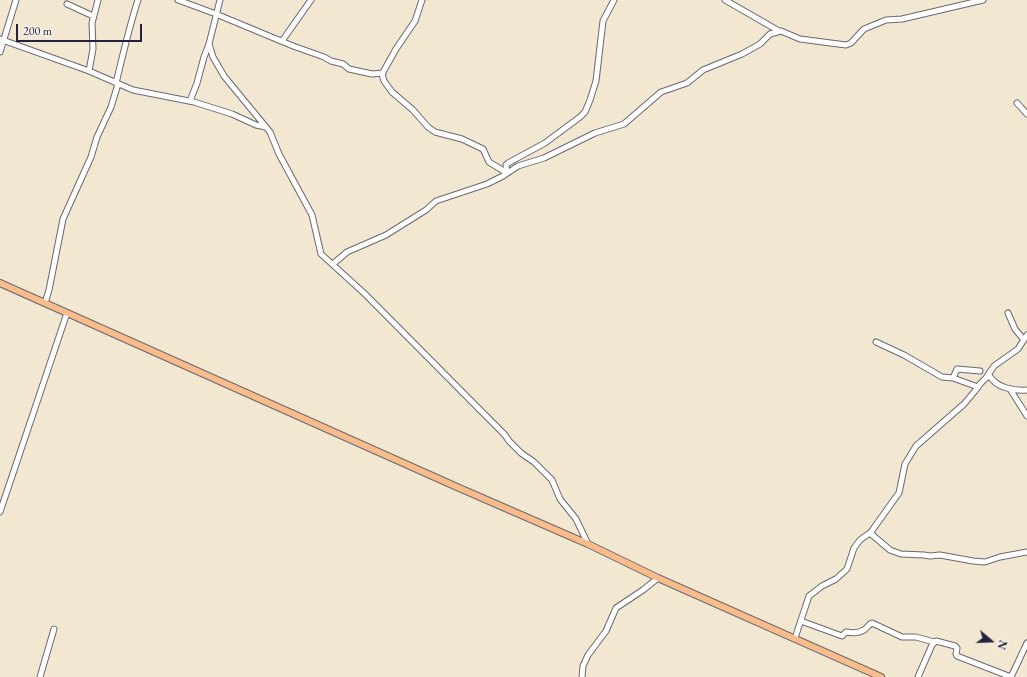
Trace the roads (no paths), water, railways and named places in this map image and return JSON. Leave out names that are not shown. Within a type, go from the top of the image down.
[{"type":"main road","points":[[0,283],[588,544],[658,578],[881,677]]},
{"type":"street","points":[[0,52],[2,40],[16,0]]},
{"type":"street","points":[[89,71],[93,49],[94,16],[98,0]]},
{"type":"street","points":[[45,303],[63,219],[88,164],[97,137],[111,107],[130,32],[132,16],[138,0]]},
{"type":"street","points":[[178,0],[324,56],[331,61],[342,64],[349,69],[372,74],[383,73]]},
{"type":"street","points":[[190,101],[209,44],[220,0]]},
{"type":"street","points":[[282,41],[311,0]]},
{"type":"street","points":[[422,0],[415,21],[396,49],[382,77],[392,92],[420,117],[428,127],[438,133],[462,139],[483,149],[489,162],[507,173]]},
{"type":"street","points":[[507,173],[508,163],[545,143],[580,117],[584,112],[596,81],[603,21],[614,0]]},
{"type":"street","points":[[725,0],[779,31],[800,39],[846,45],[864,29],[886,20],[902,19],[983,0]]},
{"type":"street","points":[[66,4],[94,16]]},
{"type":"street","points":[[333,264],[347,252],[386,235],[426,210],[436,201],[487,184],[518,166],[544,158],[595,133],[624,124],[661,92],[691,81],[703,70],[742,54],[760,44],[770,34],[779,31]]},
{"type":"street","points":[[2,40],[89,71],[133,90],[190,101],[232,114],[256,125],[266,127]]},
{"type":"street","points":[[209,44],[213,57],[219,68],[270,132],[279,154],[311,213],[320,254],[333,264],[433,362],[521,453],[547,474],[555,484],[560,498],[576,519],[588,544]]},
{"type":"street","points":[[1017,103],[1027,114]]},
{"type":"street","points":[[0,512],[53,359],[67,313]]},
{"type":"street","points":[[795,638],[809,596],[816,590],[836,579],[845,571],[848,567],[854,548],[860,540],[870,533],[899,493],[903,469],[916,446],[954,413],[989,375],[994,366],[1018,350],[1026,337],[1013,324],[1008,313]]},
{"type":"street","points":[[876,342],[904,355],[942,376],[953,378],[978,387]]},
{"type":"street","points":[[953,378],[957,369],[980,371]]},
{"type":"street","points":[[989,375],[994,382],[1010,389],[1027,390]]},
{"type":"street","points":[[1010,389],[1027,416]]},
{"type":"street","points":[[870,533],[890,550],[901,554],[930,556],[940,555],[985,562],[1000,557],[1027,552]]},
{"type":"street","points":[[582,677],[583,666],[588,655],[606,631],[616,608],[658,578]]},
{"type":"street","points":[[801,621],[842,636],[846,632],[853,633],[863,631],[872,623],[902,637],[916,637],[955,646],[957,648],[957,656],[1011,677],[1024,655],[1027,643]]},
{"type":"street","points":[[40,677],[54,629]]},
{"type":"street","points":[[918,677],[934,642]]}]
